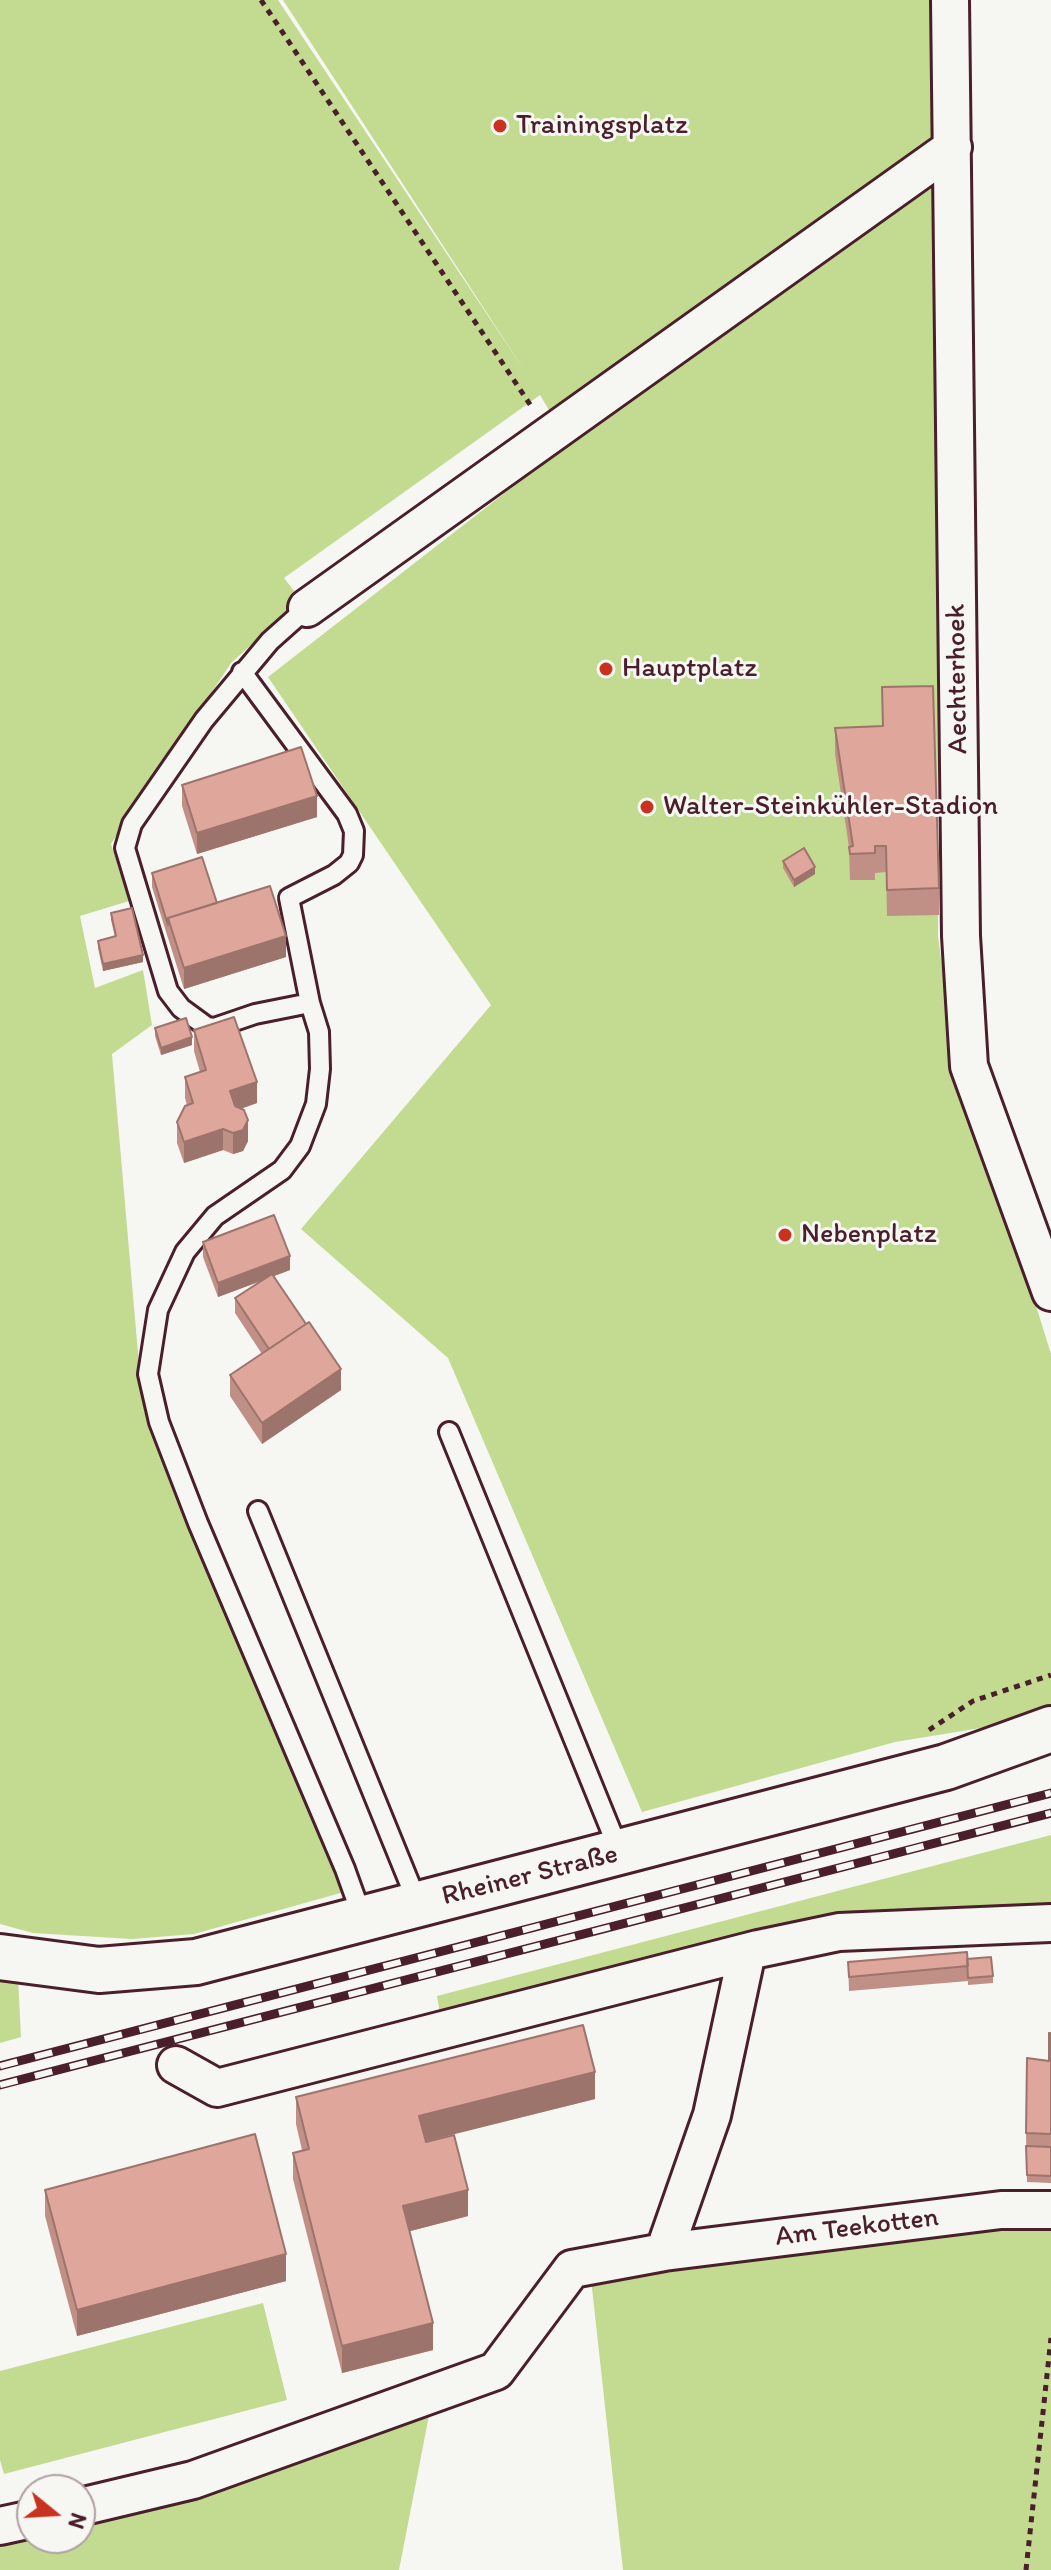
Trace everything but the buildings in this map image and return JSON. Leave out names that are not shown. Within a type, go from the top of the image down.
[{"type":"street","name":"Aechterhoek","points":[[950,0],[961,936],[969,1066],[1051,1292]]},
{"type":"street","points":[[307,608],[953,147]]},
{"type":"street","name":"Rheiner Straße","points":[[0,1957],[99,1970],[196,1962],[946,1767],[1051,1729]]},
{"type":"street","points":[[176,2065],[217,2088],[747,1952],[839,1932],[1051,1923]]},
{"type":"street","points":[[664,2252],[712,2115],[747,1952]]},
{"type":"street","name":"Am Teekotten","points":[[96,2503],[193,2480],[496,2371],[572,2269],[664,2252],[1001,2210],[1051,2210]]},
{"type":"lane","points":[[307,608],[242,672],[152,793],[132,824],[125,848],[168,991],[194,1019],[214,1028],[255,1014],[310,1003]]},
{"type":"lane","points":[[242,672],[347,814],[354,831],[353,855],[349,863],[334,875],[289,898],[310,1003],[319,1032],[320,1069],[309,1127],[282,1170],[215,1216],[185,1252],[158,1310],[148,1374],[159,1422],[198,1523],[345,1869],[363,1919]]},
{"type":"lane","points":[[449,1432],[620,1853]]},
{"type":"lane","points":[[258,1511],[418,1904]]},
{"type":"path","points":[[261,0],[550,434]]},
{"type":"path","points":[[1026,2570],[1051,2338]]},
{"type":"green space","name":"Walter-Steinkühler-Stadion","points":[[0,0],[278,0],[526,373],[283,0],[936,0],[938,936],[950,1028],[1051,1354],[1051,1725],[1048,1717],[895,1742],[642,1812],[448,1358],[301,1229],[491,1005],[268,677],[569,443],[540,395],[284,578],[301,600],[231,663],[111,844],[129,901],[80,916],[95,988],[143,970],[152,1025],[112,1054],[140,1376],[151,1420],[344,1892],[194,1934],[132,1939],[33,1933],[0,1924]]},
{"type":"green space","points":[[1051,1835],[1051,1913],[836,1926],[441,2020],[437,1996]]},
{"type":"green space","points":[[0,1974],[18,1978],[21,2037],[0,2043]]},
{"type":"green space","points":[[1000,2223],[1051,2227],[1051,2570],[623,2570],[591,2279]]},
{"type":"green space","points":[[263,2303],[287,2400],[4,2474],[0,2460],[0,2371]]},
{"type":"green space","points":[[431,2405],[399,2570],[0,2570],[0,2539],[16,2536],[16,2554],[96,2554],[96,2515]]},
{"type":"railway","points":[[0,2066],[1051,1793]]},
{"type":"railway","points":[[0,2085],[1051,1813]]},
{"type":"place","name":"Trainingsplatz","points":[[500,126]]},
{"type":"place","name":"Hauptplatz","points":[[606,669]]},
{"type":"place","name":"Walter-Steinkühler-Stadion","points":[[647,807]]},
{"type":"place","name":"Nebenplatz","points":[[785,1235]]}]
